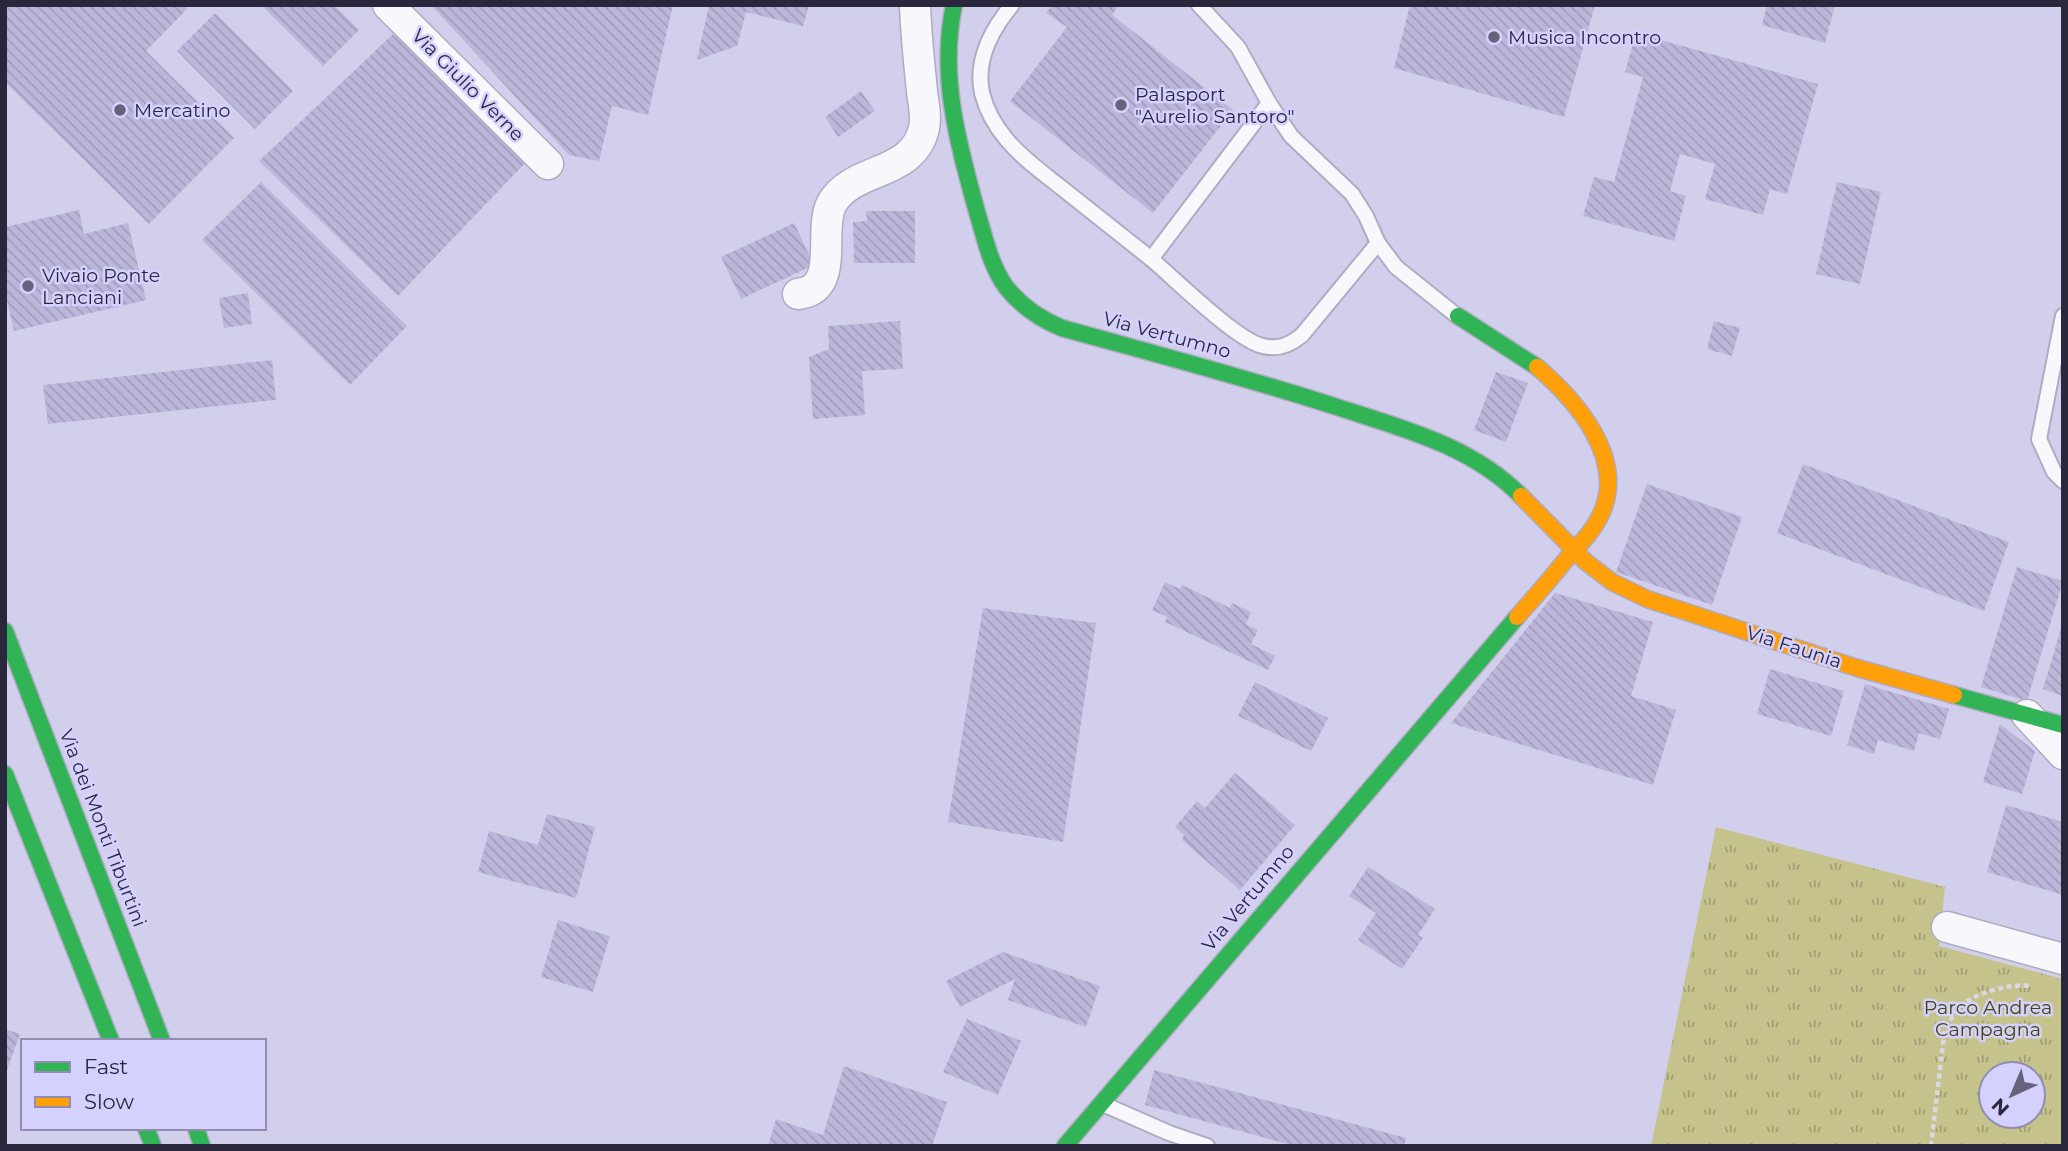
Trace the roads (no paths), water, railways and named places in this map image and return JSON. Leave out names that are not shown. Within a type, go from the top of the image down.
[{"type":"street","name":"Via Giulio Verne","points":[[388,5],[548,164]]},
{"type":"street","points":[[798,294],[814,288],[824,272],[826,221],[832,202],[854,183],[892,167],[908,156],[920,138],[925,118],[915,5]]},
{"type":"street","name":"Via Vertumno","points":[[954,5],[948,27],[947,68],[954,118],[990,260],[1010,290],[1027,308],[1042,320],[1062,328],[1297,394],[1410,431],[1452,448],[1480,463],[1516,491],[1574,551]]},
{"type":"street","name":"Via Vertumno","points":[[1065,1146],[1592,529],[1607,497],[1608,486],[1605,462],[1590,427],[1568,394],[1547,373],[1458,316]]},
{"type":"street","name":"Via Faunia","points":[[1574,551],[1612,582],[1647,599],[1854,667],[2063,725]]},
{"type":"street","name":"Via dei Monti Tiburtini","points":[[5,631],[161,1039]]},
{"type":"street","points":[[2027,715],[2063,754]]},
{"type":"street","points":[[5,774],[110,1039]]},
{"type":"street","points":[[1947,927],[2063,959]]},
{"type":"lane","points":[[1012,5],[993,30],[983,57],[982,91],[990,114],[1006,139],[1028,161],[1242,336],[1272,348],[1292,344],[1378,243]]},
{"type":"lane","points":[[1199,5],[1238,47],[1291,136],[1352,194],[1378,243],[1396,267],[1458,316]]},
{"type":"lane","points":[[1151,259],[1269,103]]},
{"type":"lane","points":[[2063,316],[2039,439],[2054,472],[2063,481]]},
{"type":"lane","points":[[1102,1104],[1161,1130],[1207,1146]]},
{"type":"place","name":"Musica Incontro","points":[[1494,37]]},
{"type":"place","name":"Palasport \"Aurelio Santoro\"","points":[[1121,105]]},
{"type":"place","name":"Mercatino","points":[[120,110]]},
{"type":"place","name":"Vivaio Ponte Lanciani","points":[[28,286]]},
{"type":"park label","name":"Parco Andrea Campagna","points":[[1988,1018]]}]
